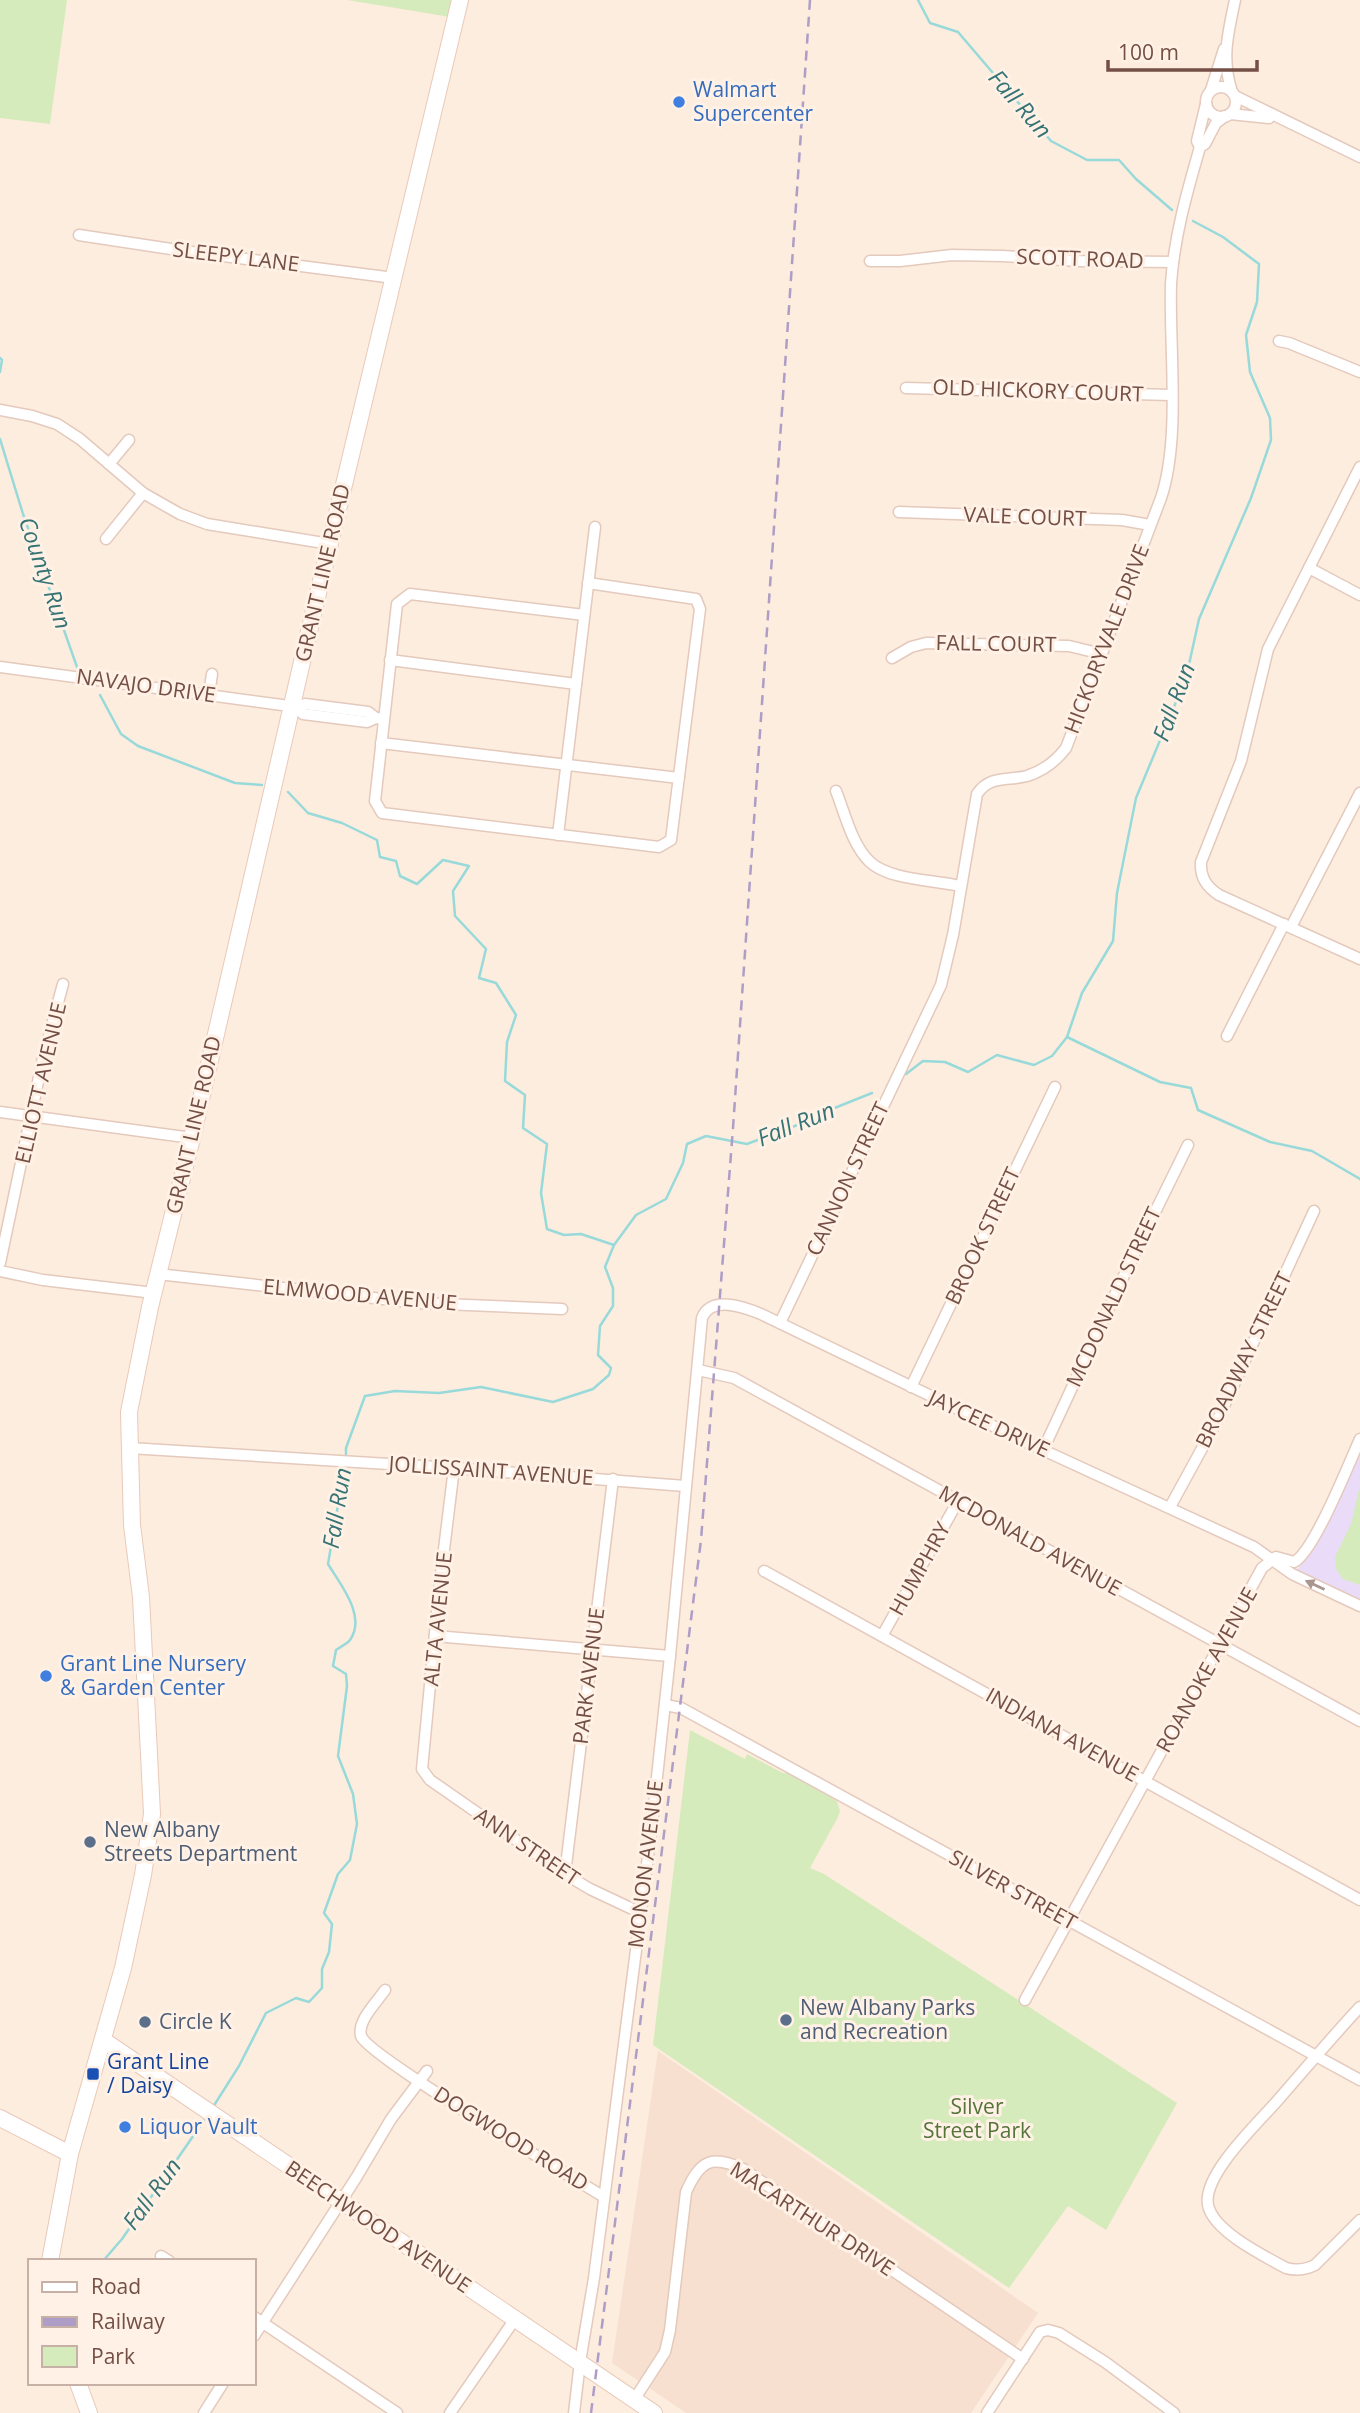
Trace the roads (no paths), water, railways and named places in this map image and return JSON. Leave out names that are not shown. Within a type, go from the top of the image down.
[{"type":"main road","name":"GRANT LINE ROAD","points":[[50,2259],[70,2154],[123,1968],[143,1875],[152,1814],[141,1597],[132,1525],[129,1412],[153,1293],[295,706],[330,544],[460,0]]},
{"type":"main road","name":"BEECHWOOD AVENUE","points":[[103,2040],[654,2413]]},
{"type":"main road","points":[[0,2118],[70,2154]]},
{"type":"main road","points":[[79,2385],[89,2413]]},
{"type":"street","points":[[1227,115],[1235,106],[1234,94],[1227,76],[1225,47],[1235,0]]},
{"type":"street","points":[[1225,47],[1220,53],[1211,90],[1206,99],[1207,109],[1215,116],[1257,115],[1282,121]]},
{"type":"street","points":[[1211,90],[1224,87],[1282,121],[1360,157]]},
{"type":"street","name":"SCOTT ROAD","points":[[870,261],[1003,256],[1078,261],[1173,262],[1179,225],[1200,147],[1197,141],[1206,104]]},
{"type":"street","name":"SCOTT ROAD","points":[[1200,147],[1205,144],[1212,128],[1227,115]]},
{"type":"street","name":"SLEEPY LANE","points":[[79,234],[184,251],[394,278]]},
{"type":"street","name":"HICKORYVALE DRIVE","points":[[916,1036],[941,985],[946,967],[977,794],[988,782],[1026,776],[1045,768],[1060,756],[1071,738],[1167,476],[1173,262]]},
{"type":"street","points":[[1279,341],[1360,372]]},
{"type":"street","name":"OLD HICKORY COURT","points":[[906,388],[1171,395]]},
{"type":"street","points":[[0,411],[32,416],[57,425],[80,439],[143,493],[180,514],[207,524],[330,544]]},
{"type":"street","points":[[108,464],[129,440]]},
{"type":"street","points":[[1360,467],[1264,661],[1241,761],[1200,870],[1206,884],[1219,895],[1360,959]]},
{"type":"street","points":[[106,539],[143,493]]},
{"type":"street","name":"VALE COURT","points":[[899,512],[1122,520],[1150,525]]},
{"type":"street","points":[[558,835],[595,527]]},
{"type":"street","points":[[1309,568],[1360,595]]},
{"type":"street","points":[[584,615],[410,594],[397,604],[380,718],[381,743],[375,801],[382,813],[659,847],[671,840],[700,609],[696,599],[588,583]]},
{"type":"street","name":"FALL COURT","points":[[892,658],[911,647],[926,643],[1069,646],[1102,654]]},
{"type":"street","points":[[390,660],[576,684]]},
{"type":"street","name":"NAVAJO DRIVE","points":[[0,667],[295,706],[305,704],[369,712],[380,718]]},
{"type":"street","points":[[209,695],[212,674]]},
{"type":"street","points":[[381,743],[679,778]]},
{"type":"street","points":[[836,792],[860,849],[871,863],[887,872],[960,886]]},
{"type":"street","points":[[1227,1036],[1360,793]]},
{"type":"street","name":"ELLIOTT AVENUE","points":[[0,1263],[33,1116],[43,1058],[63,984]]},
{"type":"street","name":"CANNON STREET","points":[[780,1323],[916,1036]]},
{"type":"street","name":"BROOK STREET","points":[[911,1387],[1055,1087]]},
{"type":"street","points":[[0,1112],[192,1138]]},
{"type":"street","name":"MCDONALD STREET","points":[[1043,1450],[1188,1145]]},
{"type":"street","name":"BROADWAY STREET","points":[[1170,1507],[1217,1421],[1314,1211]]},
{"type":"street","points":[[0,1271],[43,1280],[153,1293]]},
{"type":"street","name":"ELMWOOD AVENUE","points":[[158,1275],[419,1303],[562,1309]]},
{"type":"street","name":"JAYCEE DRIVE","points":[[704,1312],[710,1307],[738,1306],[780,1323],[1043,1450],[1254,1547],[1292,1574],[1360,1605]]},
{"type":"street","name":"MONON AVENUE","points":[[574,2413],[641,1913],[665,1705],[704,1312]]},
{"type":"street","name":"MCDONALD AVENUE","points":[[698,1370],[734,1378],[1360,1721]]},
{"type":"street","points":[[1273,1559],[1294,1562],[1303,1555],[1319,1528],[1360,1439]]},
{"type":"street","name":"JOLLISSAINT AVENUE","points":[[129,1447],[685,1486]]},
{"type":"street","name":"ALTA AVENUE","points":[[422,1769],[454,1468]]},
{"type":"street","name":"PARK AVENUE","points":[[565,1874],[613,1479]]},
{"type":"street","name":"HUMPHRY","points":[[882,1636],[958,1501]]},
{"type":"street","name":"ROANOKE AVENUE","points":[[1024,2000],[1262,1569],[1273,1559]]},
{"type":"street","name":"INDIANA AVENUE","points":[[764,1571],[1360,1900]]},
{"type":"street","points":[[435,1636],[670,1656]]},
{"type":"street","name":"SILVER STREET","points":[[665,1705],[681,1708],[1360,2080]]},
{"type":"street","name":"ANN STREET","points":[[422,1769],[430,1780],[448,1794],[565,1874],[641,1913]]},
{"type":"street","name":"DOGWOOD ROAD","points":[[385,1990],[362,2023],[361,2036],[368,2045],[418,2082],[604,2197]]},
{"type":"street","points":[[1360,2007],[1240,2141],[1219,2170],[1207,2198],[1213,2218],[1225,2230],[1293,2270],[1308,2268],[1321,2260],[1360,2220]]},
{"type":"street","points":[[397,2413],[258,2320],[341,2202],[393,2117],[427,2071]]},
{"type":"street","name":"MACARTHUR DRIVE","points":[[634,2400],[665,2352],[686,2192],[695,2172],[708,2162],[725,2161],[743,2169],[1023,2359]]},
{"type":"street","points":[[450,2413],[515,2319]]},
{"type":"street","points":[[987,2413],[1040,2332],[1048,2330],[1059,2333],[1105,2362],[1174,2413]]},
{"type":"street","points":[[204,2413],[222,2385]]},
{"type":"waterway","name":"Fall Run","points":[[918,0],[930,23],[958,32],[1051,141],[1087,160],[1119,160],[1136,179],[1172,210]]},
{"type":"waterway","name":"Fall Run","points":[[906,1074],[923,1061],[945,1062],[968,1072],[997,1055],[1034,1065],[1052,1056],[1067,1037],[1082,993],[1113,941],[1117,893],[1136,798],[1186,678],[1199,619],[1251,498],[1271,440],[1270,418],[1250,372],[1246,335],[1257,302],[1259,264],[1223,237],[1193,221]]},
{"type":"waterway","name":"County Run","points":[[0,358],[0,372]]},
{"type":"waterway","name":"County Run","points":[[0,439],[23,514],[77,667]]},
{"type":"waterway","name":"County Run","points":[[100,695],[121,734],[138,746],[235,783],[262,785]]},
{"type":"waterway","name":"County Run","points":[[288,792],[308,813],[342,823],[377,840],[380,857],[396,861],[400,876],[417,884],[443,860],[469,866],[453,891],[455,916],[486,949],[479,978],[496,983],[516,1015],[507,1042],[505,1081],[525,1095],[523,1128],[547,1144],[541,1193],[547,1229],[564,1235],[581,1234],[614,1245]]},
{"type":"waterway","points":[[1067,1037],[1160,1082],[1191,1088],[1198,1110],[1270,1142],[1312,1151],[1360,1179]]},
{"type":"waterway","name":"Fall Run","points":[[346,1457],[346,1448],[365,1396],[395,1391],[439,1393],[481,1387],[553,1402],[593,1389],[609,1375],[611,1368],[598,1355],[600,1326],[613,1306],[613,1288],[605,1267],[614,1245],[636,1215],[666,1199],[683,1163],[687,1144],[706,1136],[747,1144],[872,1093]]},
{"type":"waterway","name":"Fall Run","points":[[213,2107],[239,2066],[266,2013],[296,1998],[309,2002],[322,1988],[322,1969],[329,1952],[332,1924],[324,1913],[338,1874],[350,1860],[357,1824],[353,1794],[338,1756],[347,1686],[346,1674],[333,1666],[336,1650],[350,1640],[355,1621],[350,1600],[328,1564],[345,1464]]},
{"type":"waterway","name":"Fall Run","points":[[105,2259],[122,2239],[207,2116]]},
{"type":"railway","points":[[591,2413],[701,1540],[733,1128],[810,0]]},
{"type":"place","name":"Walmart Supercenter","points":[[679,102]]},
{"type":"place","name":"Grant Line Nursery & Garden Center","points":[[46,1676]]},
{"type":"place","name":"New Albany Streets Department","points":[[90,1842]]},
{"type":"place","name":"New Albany Parks and Recreation","points":[[786,2020]]},
{"type":"place","name":"Circle K","points":[[145,2022]]},
{"type":"place","name":"Grant Line / Daisy","points":[[93,2074]]},
{"type":"place","name":"Liquor Vault","points":[[125,2127]]},
{"type":"park label","name":"Silver Street Park","points":[[977,2119]]}]
